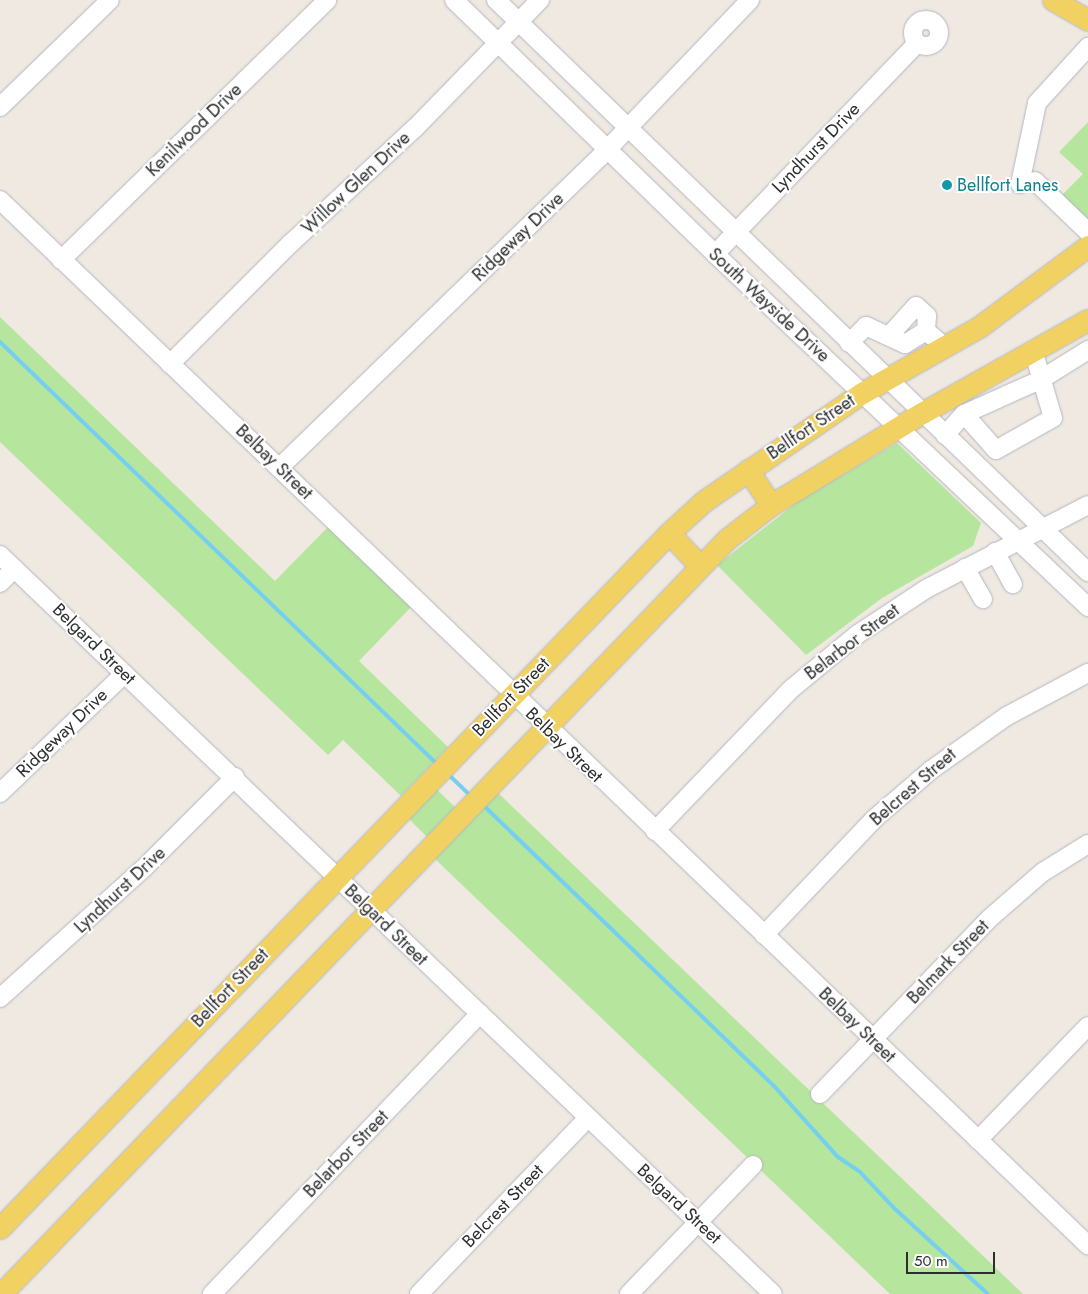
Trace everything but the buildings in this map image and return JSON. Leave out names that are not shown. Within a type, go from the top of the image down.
[{"type":"main road","points":[[1053,0],[1088,20]]},
{"type":"main road","name":"Bellfort Street","points":[[0,1228],[452,757],[669,533],[704,501],[862,393],[979,327],[1088,246]]},
{"type":"main road","points":[[1,1294],[485,787],[699,565],[727,539],[771,505],[898,427],[1088,320]]},
{"type":"main road","points":[[748,470],[771,505]]},
{"type":"main road","points":[[669,533],[699,565]]},
{"type":"street","points":[[0,107],[110,0]]},
{"type":"street","name":"Kenilwood Drive","points":[[61,260],[327,0]]},
{"type":"street","name":"South Wayside Drive","points":[[454,0],[715,254],[1088,607]]},
{"type":"street","name":"South Wayside Drive","points":[[496,0],[887,380],[1088,572]]},
{"type":"street","name":"Willow Glen Drive","points":[[170,364],[540,0]]},
{"type":"street","name":"Ridgeway Drive","points":[[280,467],[608,149],[750,0]]},
{"type":"street","name":"Lyndhurst Drive","points":[[715,254],[917,43]]},
{"type":"street","points":[[1088,47],[1037,102],[1028,182],[1088,232]]},
{"type":"street","name":"Belbay Street","points":[[0,200],[280,467],[544,726],[872,1040],[1086,1240]]},
{"type":"street","points":[[889,336],[916,323]]},
{"type":"street","points":[[849,343],[866,326],[906,344],[916,323]]},
{"type":"street","points":[[916,323],[945,347]]},
{"type":"street","points":[[964,414],[996,450],[1053,418],[1040,380],[1033,350]]},
{"type":"street","points":[[945,435],[964,414],[1040,380],[1088,350]]},
{"type":"street","name":"Belarbor Street","points":[[655,831],[790,690],[825,659],[895,608],[995,552],[1088,506]]},
{"type":"street","points":[[995,552],[1013,584]]},
{"type":"street","name":"Belgard Street","points":[[0,555],[235,777],[773,1294]]},
{"type":"street","points":[[965,568],[983,600]]},
{"type":"street","points":[[0,583],[14,569]]},
{"type":"street","name":"Belcrest Street","points":[[764,935],[874,819],[931,770],[1007,716],[1088,673]]},
{"type":"street","name":"Ridgeway Drive","points":[[0,793],[124,674]]},
{"type":"street","name":"Lyndhurst Drive","points":[[0,998],[144,869],[235,777]]},
{"type":"street","name":"Belmark Street","points":[[820,1094],[1014,896],[1043,872],[1088,844]]},
{"type":"street","name":"Belarbor Street","points":[[212,1294],[480,1014]]},
{"type":"street","points":[[978,1140],[1088,1026]]},
{"type":"street","name":"Belcrest Street","points":[[419,1294],[588,1118]]},
{"type":"street","points":[[629,1294],[753,1165]]},
{"type":"green space","points":[[1088,122],[1088,226],[1059,198],[1083,174],[1059,152]]},
{"type":"green space","points":[[0,317],[275,581],[328,527],[411,607],[359,661],[448,747],[401,796],[343,740],[328,755],[0,442]]},
{"type":"green space","points":[[897,443],[981,523],[973,546],[882,598],[806,655],[717,565],[800,500]]},
{"type":"green space","points":[[433,786],[456,808],[428,838],[405,815]]},
{"type":"green space","points":[[496,791],[1023,1294],[890,1294],[433,857]]},
{"type":"waterway","points":[[0,342],[437,764]]},
{"type":"waterway","points":[[448,774],[470,795]]},
{"type":"waterway","points":[[483,805],[774,1086],[838,1157],[860,1172],[894,1208],[988,1294]]},
{"type":"place","name":"Bellfort Lanes","points":[[947,185]]}]
